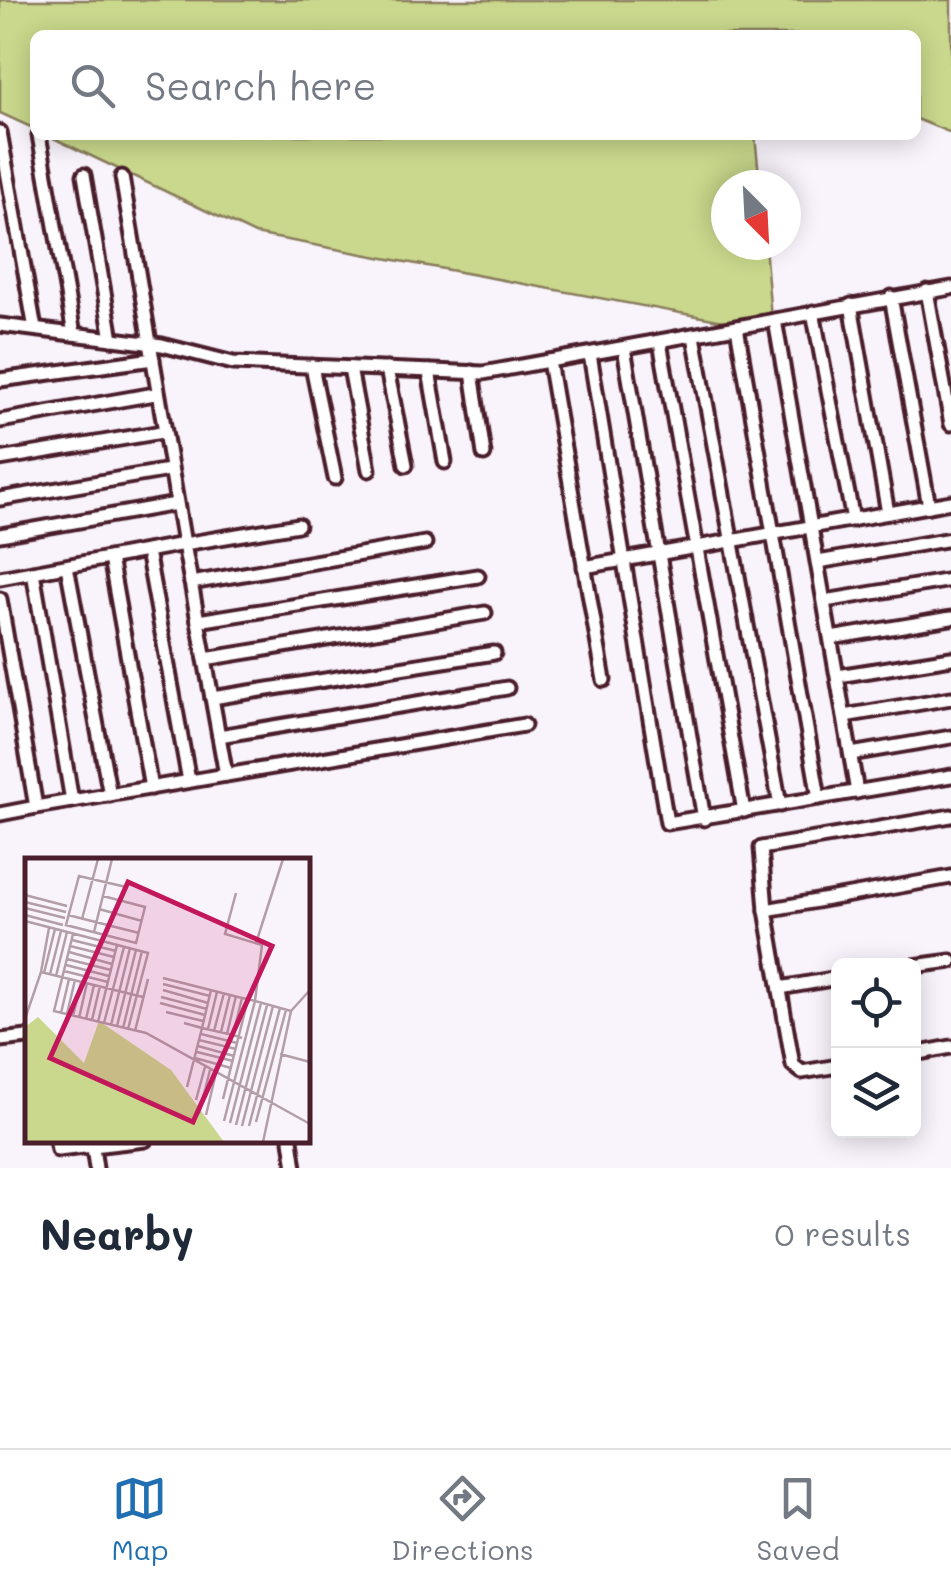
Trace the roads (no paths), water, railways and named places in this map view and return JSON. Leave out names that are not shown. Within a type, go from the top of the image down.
[{"type":"street","points":[[0,132],[35,329]]},
{"type":"street","points":[[40,140],[74,334]]},
{"type":"street","points":[[84,175],[112,339]]},
{"type":"street","points":[[122,177],[152,344],[155,394],[226,775]]},
{"type":"street","points":[[0,325],[152,344],[233,363],[472,372],[951,288]]},
{"type":"street","points":[[927,291],[951,424]]},
{"type":"street","points":[[890,297],[928,506]]},
{"type":"street","points":[[851,304],[888,513]]},
{"type":"street","points":[[812,312],[853,520]]},
{"type":"street","points":[[774,320],[858,792]]},
{"type":"street","points":[[737,328],[819,798]]},
{"type":"street","points":[[694,336],[735,540],[780,805]]},
{"type":"street","points":[[660,342],[744,811]]},
{"type":"street","points":[[624,348],[704,818]]},
{"type":"street","points":[[590,354],[667,823],[951,776]]},
{"type":"street","points":[[0,380],[153,359]]},
{"type":"street","points":[[549,361],[604,680]]},
{"type":"street","points":[[312,366],[335,478]]},
{"type":"street","points":[[350,368],[369,470]]},
{"type":"street","points":[[387,369],[406,465]]},
{"type":"street","points":[[428,370],[445,462]]},
{"type":"street","points":[[472,372],[484,454]]},
{"type":"street","points":[[0,421],[155,394]]},
{"type":"street","points":[[0,459],[162,432]]},
{"type":"street","points":[[0,498],[169,470]]},
{"type":"street","points":[[584,567],[951,502]]},
{"type":"street","points":[[0,535],[176,504]]},
{"type":"street","points":[[0,578],[298,525]]},
{"type":"street","points":[[818,562],[951,539]]},
{"type":"street","points":[[191,583],[426,543]]},
{"type":"street","points":[[147,551],[189,782]]},
{"type":"street","points":[[110,558],[151,788]]},
{"type":"street","points":[[67,566],[110,794]]},
{"type":"street","points":[[33,572],[72,801]]},
{"type":"street","points":[[198,621],[478,576]]},
{"type":"street","points":[[825,601],[951,580]]},
{"type":"street","points":[[0,600],[36,807]]},
{"type":"street","points":[[205,659],[486,613]]},
{"type":"street","points":[[831,638],[951,618]]},
{"type":"street","points":[[212,698],[494,653]]},
{"type":"street","points":[[838,676],[951,658]]},
{"type":"street","points":[[219,736],[507,688]]},
{"type":"street","points":[[844,716],[951,698]]},
{"type":"street","points":[[0,814],[524,725]]},
{"type":"street","points":[[851,754],[951,737]]},
{"type":"street","points":[[831,1067],[796,1070],[766,910],[761,848],[951,816]]},
{"type":"street","points":[[766,910],[951,877]]},
{"type":"street","points":[[921,965],[951,960]]},
{"type":"street","points":[[780,988],[831,979]]},
{"type":"street","points":[[0,1040],[25,1037]]},
{"type":"street","points":[[921,1053],[951,1047]]},
{"type":"street","points":[[57,1143],[58,1150],[126,1143]]},
{"type":"street","points":[[292,1143],[296,1168]]},
{"type":"street","points":[[93,1148],[96,1168]]}]
